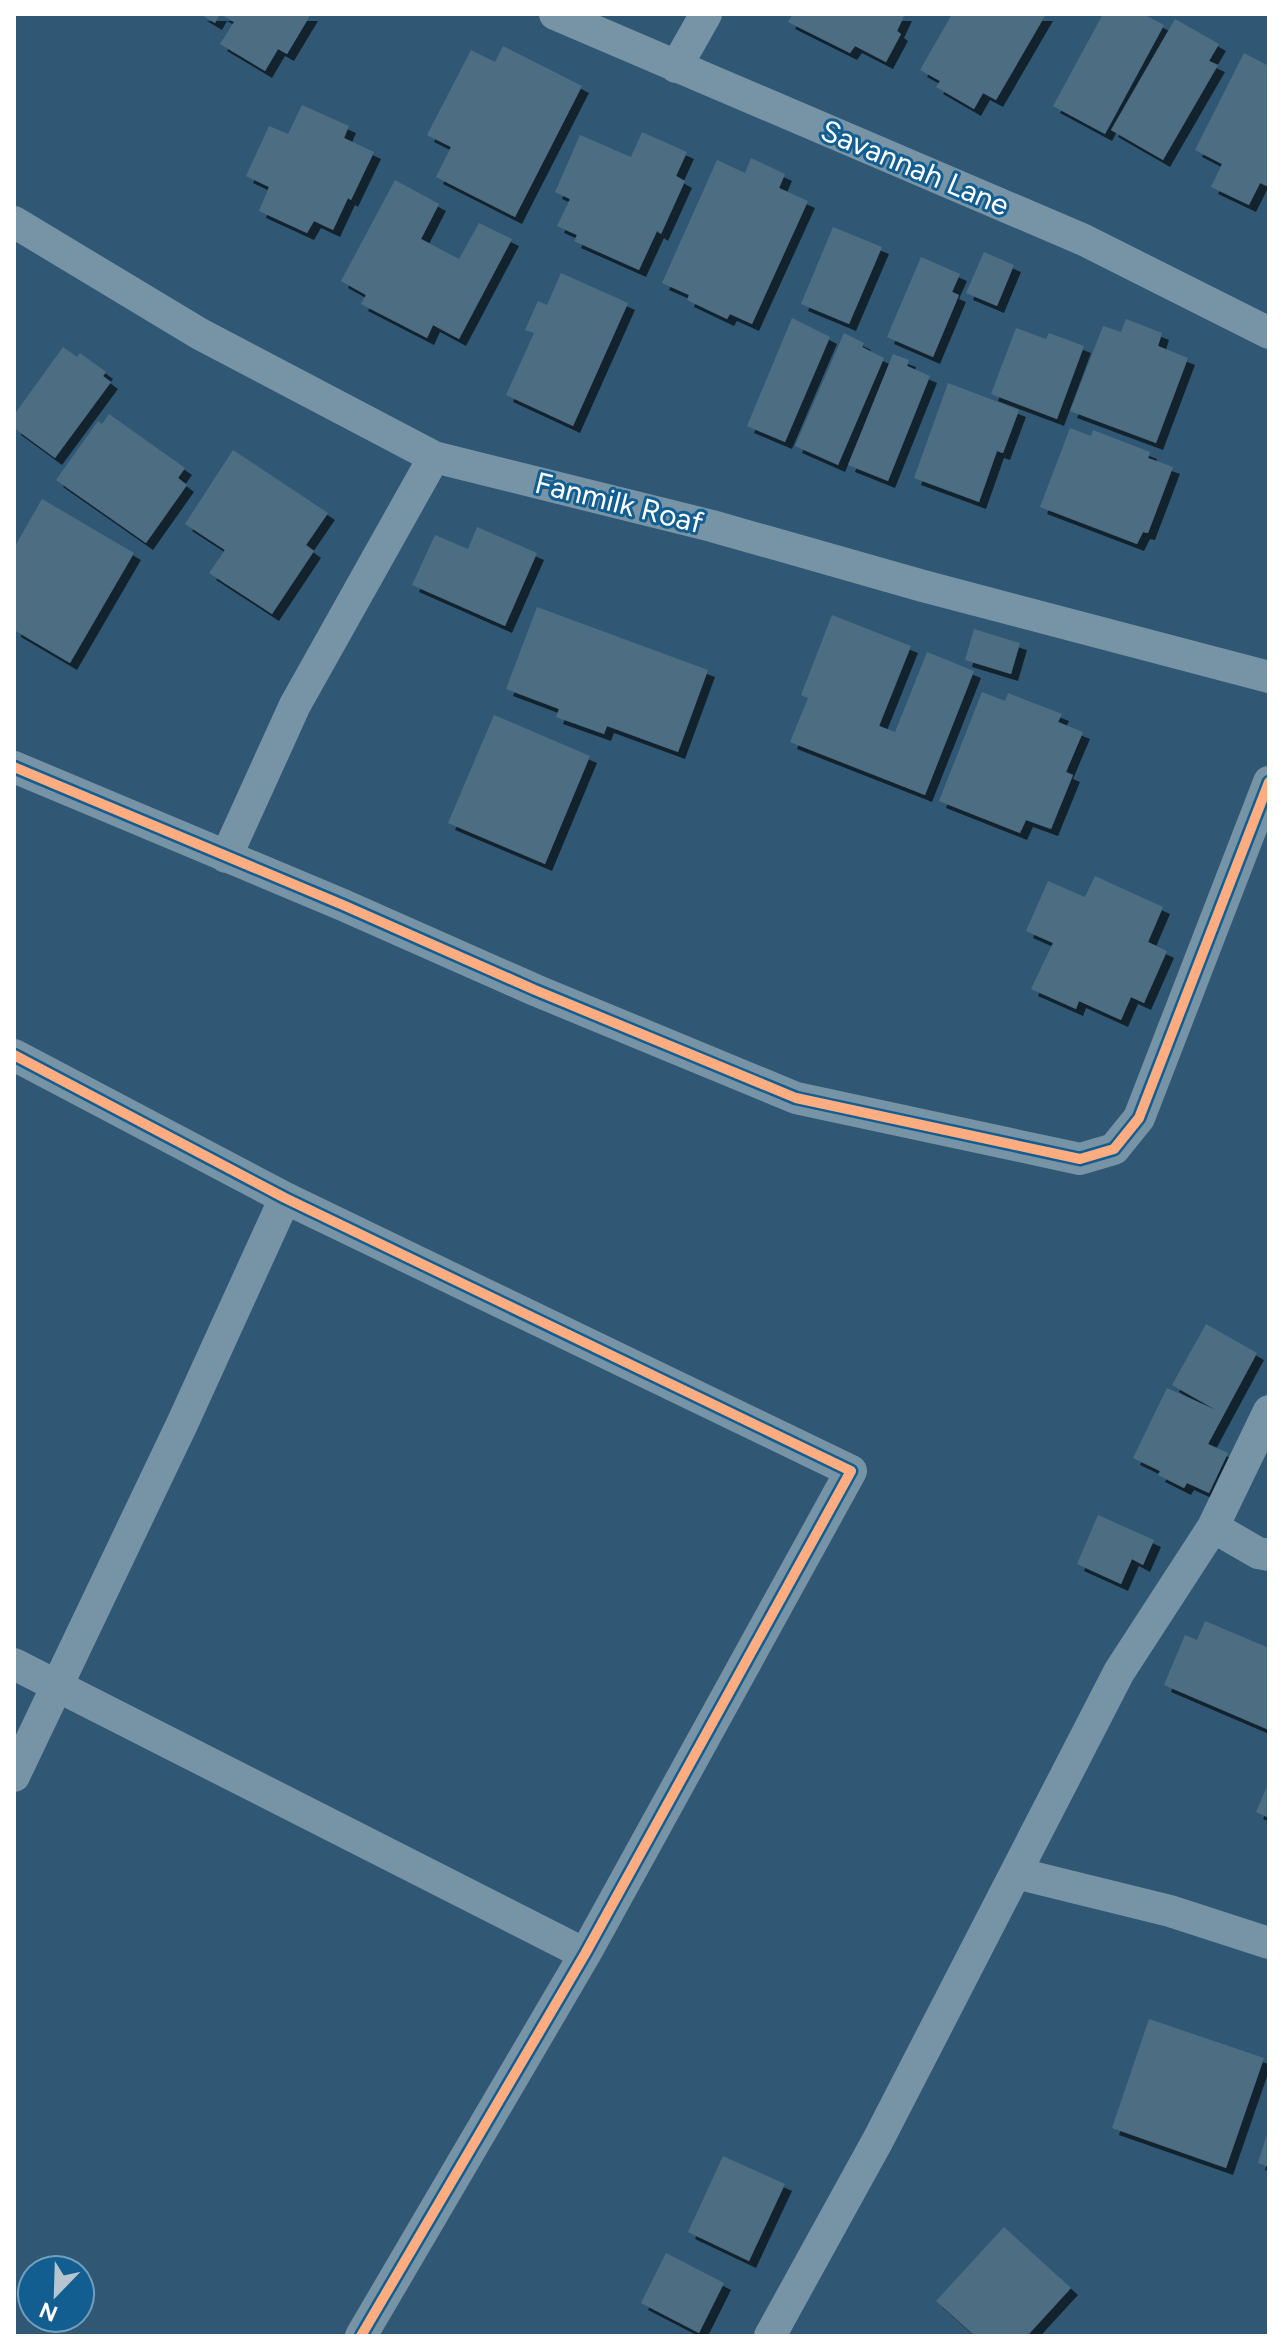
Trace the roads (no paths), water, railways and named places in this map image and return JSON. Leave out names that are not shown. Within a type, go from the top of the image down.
[{"type":"street","name":"Savannah Lane","points":[[555,14],[1084,240],[1269,333]]},
{"type":"street","points":[[676,67],[706,14]]},
{"type":"street","name":"Fanmilk Roaf","points":[[14,222],[200,334],[434,457],[712,526],[923,586],[1267,672]]},
{"type":"street","points":[[226,857],[295,705],[434,457]]},
{"type":"street","points":[[14,767],[796,1098],[1080,1159],[1114,1149],[1139,1118],[1269,782]]},
{"type":"street","points":[[14,1055],[285,1198],[851,1471],[585,1954],[361,2336]]},
{"type":"street","points":[[14,1776],[59,1686],[285,1198]]},
{"type":"street","points":[[770,2336],[878,2140],[1119,1672],[1213,1527],[1269,1411]]},
{"type":"street","points":[[1213,1527],[1258,1553],[1269,1555]]},
{"type":"street","points":[[14,1664],[585,1954]]},
{"type":"street","points":[[1016,1873],[1170,1911],[1269,1943]]}]
